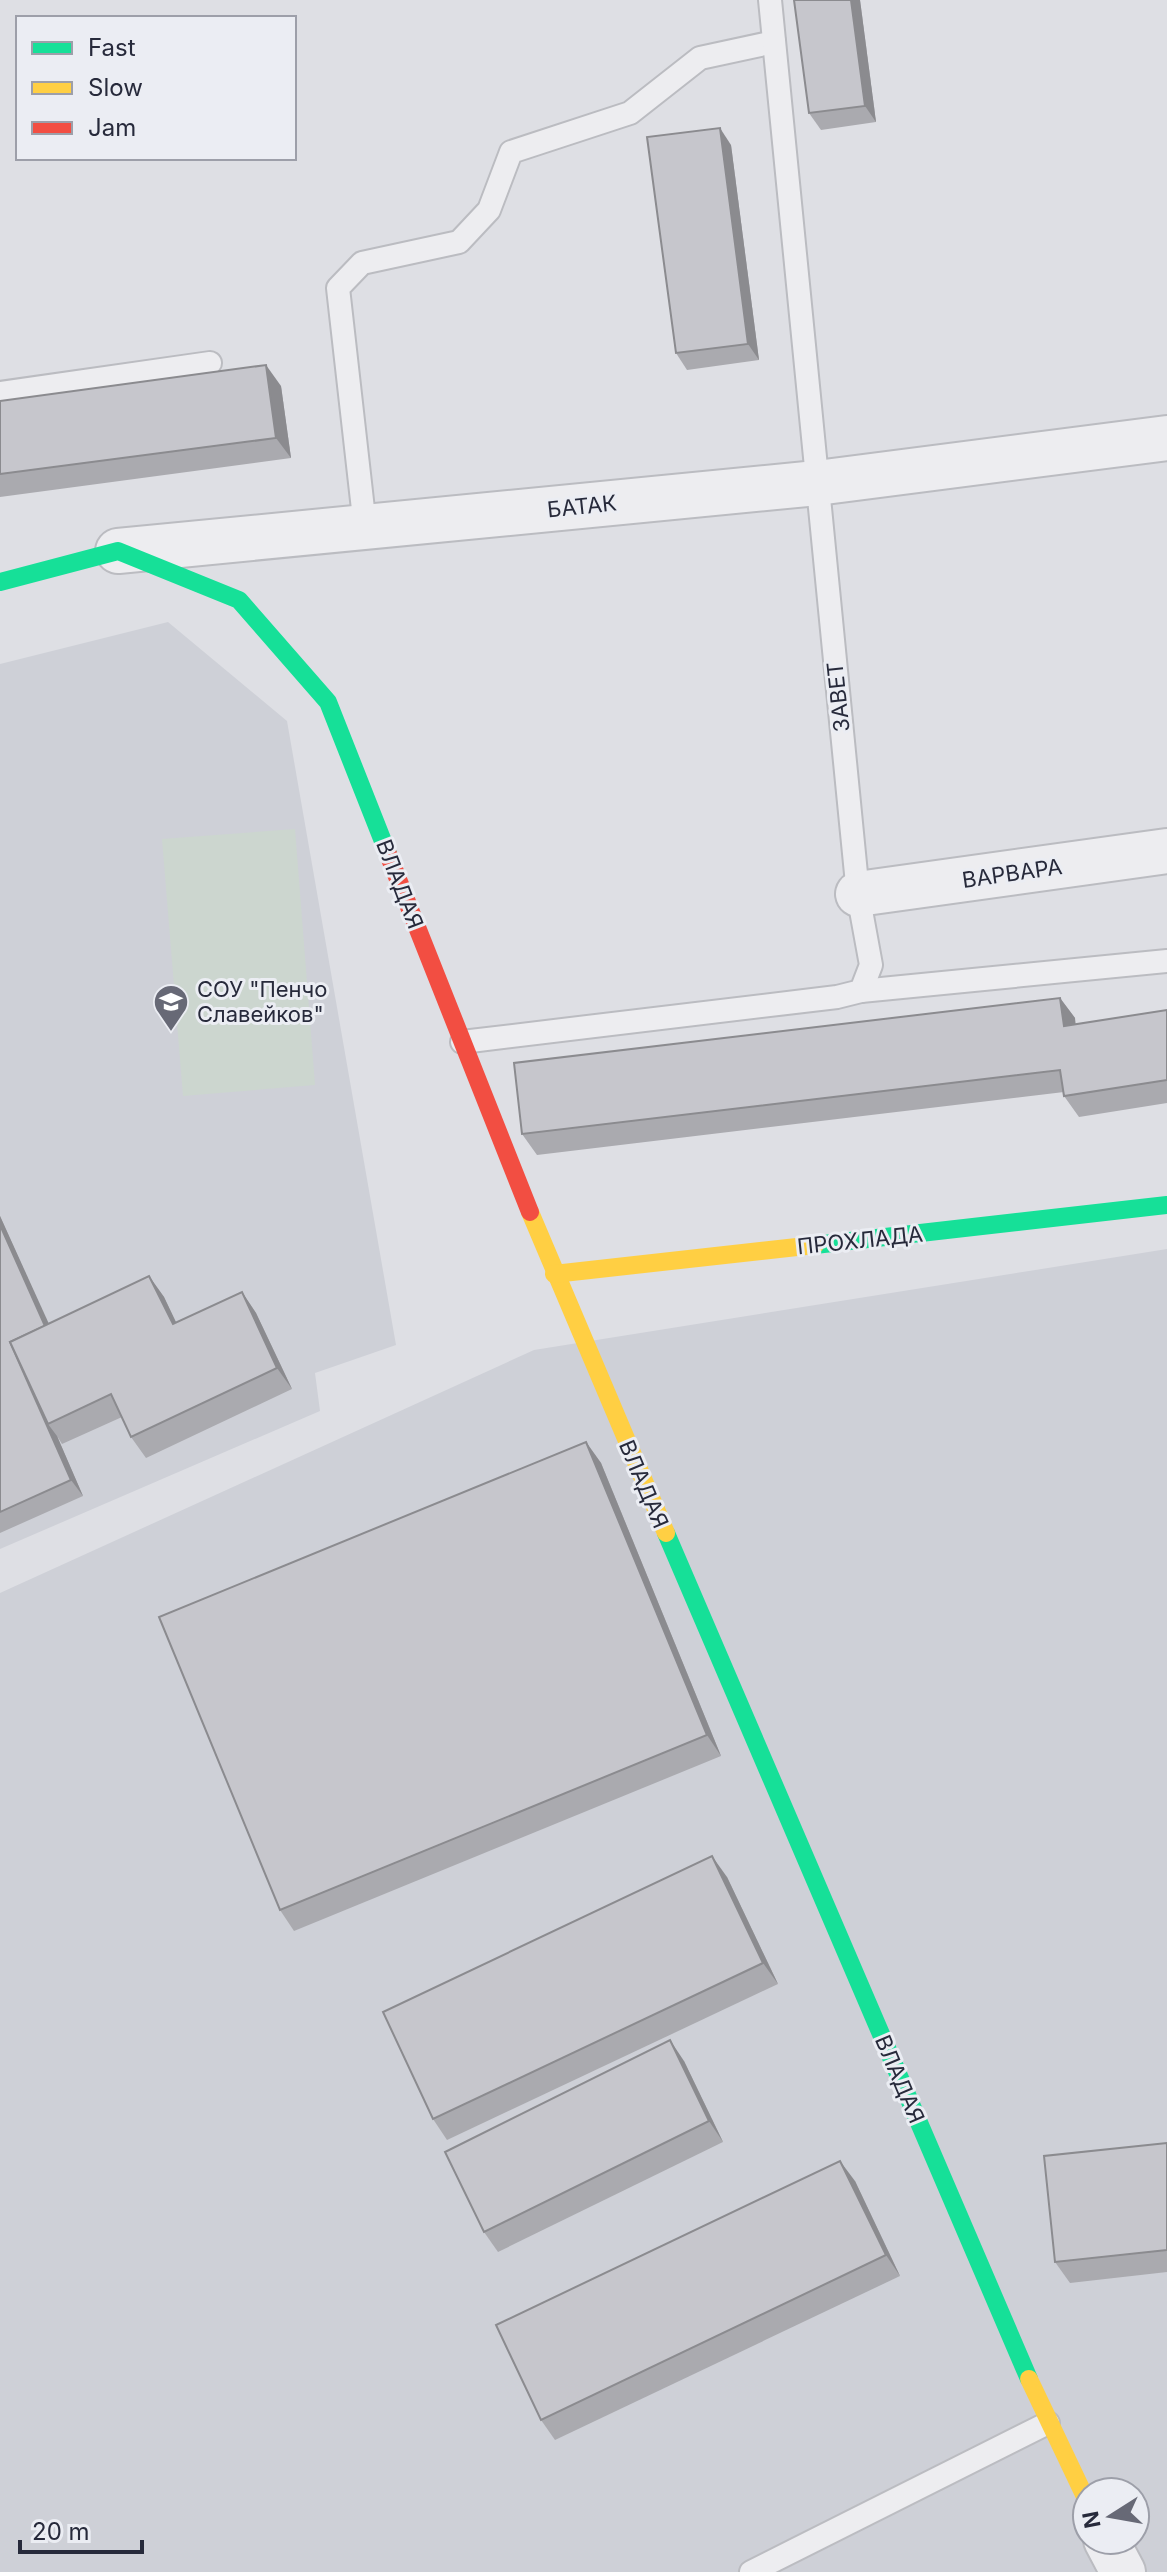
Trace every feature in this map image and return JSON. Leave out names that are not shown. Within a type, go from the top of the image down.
[{"type":"street","name":"БАТАК","points":[[0,582],[118,551],[817,483],[1167,438]]},
{"type":"street","name":"ВЛАДАЯ","points":[[118,551],[239,600],[328,702],[554,1274],[1048,2423],[1074,2476]]},
{"type":"street","name":"ВАРВАРА","points":[[858,894],[1167,851]]},
{"type":"street","name":"ПРОХЛАДА","points":[[554,1274],[1167,1205]]},
{"type":"lane","name":"ЗАВЕТ","points":[[770,0],[858,894],[871,965],[861,991]]},
{"type":"lane","points":[[365,527],[338,288],[362,263],[459,242],[489,210],[511,152],[630,113],[700,58],[774,42]]},
{"type":"lane","points":[[0,393],[210,363]]},
{"type":"lane","points":[[462,1042],[837,997],[861,991],[1167,961]]},
{"type":"lane","points":[[751,2572],[1048,2423]]},
{"type":"shaded area","name":"СОУ \"Пенчо Славейков\"","points":[[168,622],[287,721],[396,1345],[315,1373],[320,1411],[0,1549],[0,664]]},
{"type":"shaded area","points":[[295,829],[315,1085],[183,1096],[162,839]]},
{"type":"shaded area","points":[[1167,1249],[1167,2572],[0,2572],[0,1593],[534,1350]]},
{"type":"building","points":[[794,0],[851,0],[865,106],[809,113]]},
{"type":"building","points":[[720,128],[748,344],[676,353],[647,137]]},
{"type":"building","points":[[266,365],[276,438],[0,474],[0,401]]},
{"type":"building","points":[[1060,998],[1064,1026],[1167,1010],[1167,1080],[1064,1096],[1060,1070],[522,1134],[514,1063]]},
{"type":"building","points":[[0,1225],[45,1326],[10,1342],[71,1480],[0,1512]]},
{"type":"building","points":[[149,1276],[173,1324],[242,1292],[277,1368],[131,1437],[111,1394],[48,1424],[10,1342]]},
{"type":"building","points":[[586,1442],[707,1735],[280,1910],[159,1617]]},
{"type":"building","points":[[712,1856],[763,1963],[433,2119],[383,2012]]},
{"type":"building","points":[[670,2040],[709,2121],[484,2232],[445,2152]]},
{"type":"building","points":[[1167,2143],[1167,2250],[1055,2262],[1044,2156]]},
{"type":"building","points":[[840,2161],[886,2255],[541,2420],[496,2325]]},
{"type":"traffic: fast","points":[[0,582],[118,551],[239,600],[328,702],[388,854]]},
{"type":"traffic: fast","points":[[815,1245],[1167,1205]]},
{"type":"traffic: fast","points":[[666,1533],[1029,2379]]},
{"type":"traffic: slow","points":[[530,1212],[666,1533]]},
{"type":"traffic: slow","points":[[554,1274],[815,1245]]},
{"type":"traffic: slow","points":[[1029,2379],[1075,2476]]},
{"type":"traffic: jam","points":[[388,854],[530,1212]]},
{"type":"place","name":"СОУ \"Пенчо Славейков\"","points":[[171,1033]]}]
